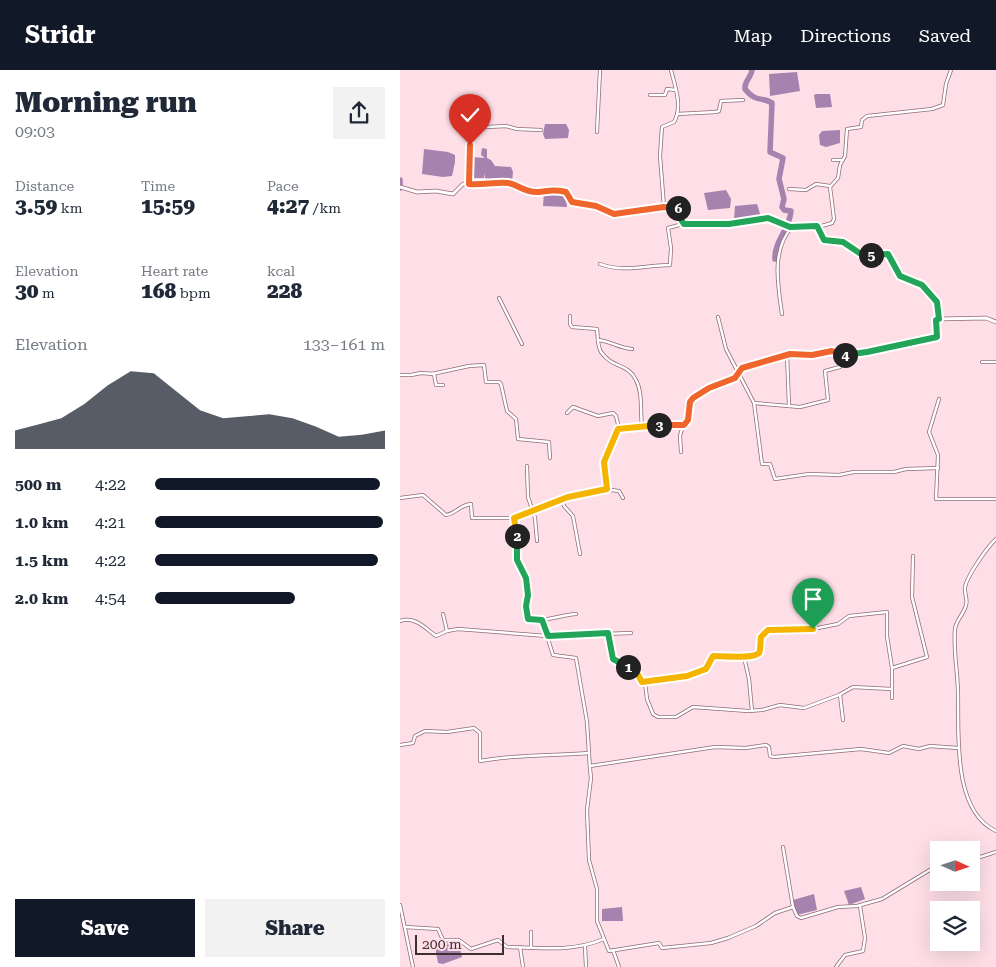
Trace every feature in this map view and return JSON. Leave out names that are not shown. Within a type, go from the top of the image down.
[{"type":"street","points":[[597,132],[600,70]]},
{"type":"street","points":[[664,207],[660,156],[661,129],[674,122],[677,114],[676,90],[672,70]]},
{"type":"street","points":[[830,186],[838,178],[841,160],[845,156],[847,129],[861,127],[864,118],[932,109],[943,105],[946,84],[951,70]]},
{"type":"street","points":[[650,95],[664,95],[667,89],[676,90]]},
{"type":"street","points":[[677,114],[717,112],[721,101],[743,100]]},
{"type":"street","points":[[469,184],[469,128],[506,126],[521,130],[541,130]]},
{"type":"street","points":[[833,160],[841,160]]},
{"type":"street","points":[[401,187],[417,192],[429,191],[453,194],[462,184],[507,183],[513,184],[520,189],[536,192],[545,190],[566,192],[572,202],[596,206],[614,214],[664,207],[678,208],[684,224]]},
{"type":"street","points":[[789,189],[806,190],[816,184],[830,186]]},
{"type":"street","points":[[600,264],[613,268],[631,269],[640,269],[645,266],[670,265],[671,242],[668,228],[684,224],[729,224],[768,218],[784,226],[791,227],[818,227],[832,223],[834,219],[830,186]]},
{"type":"street","points":[[782,314],[778,289],[779,253],[782,241],[791,227]]},
{"type":"street","points":[[680,452],[680,433],[683,425],[688,420],[690,402],[693,398],[709,388],[735,378],[738,371],[745,367],[787,355],[812,355],[832,351],[849,355],[937,337],[936,320],[939,319],[937,302],[922,285],[900,276],[888,254],[863,255],[843,242],[824,240],[818,227]]},
{"type":"street","points":[[498,298],[522,344]]},
{"type":"street","points":[[570,316],[571,327],[596,328],[601,352],[612,364],[626,368],[635,378],[641,401],[642,426]]},
{"type":"street","points":[[718,317],[726,349],[754,403],[762,464],[770,464],[774,479],[809,474],[830,476],[859,472],[894,472],[938,468]]},
{"type":"street","points":[[939,319],[986,318],[996,322]]},
{"type":"street","points":[[598,340],[607,341],[621,348],[632,349]]},
{"type":"street","points":[[754,403],[800,407],[828,400],[825,370],[840,367],[842,354]]},
{"type":"street","points":[[787,355],[789,406]]},
{"type":"street","points":[[982,362],[996,362]]},
{"type":"street","points":[[400,375],[432,374],[469,366],[484,365],[486,382],[499,382],[501,384],[507,411],[516,419],[518,439],[549,442],[550,458]]},
{"type":"street","points":[[432,374],[435,376],[436,385],[443,386]]},
{"type":"street","points":[[939,399],[928,432],[938,452],[937,500],[996,499]]},
{"type":"street","points":[[567,413],[573,407],[598,416],[613,412],[619,428]]},
{"type":"street","points":[[607,489],[604,462],[616,431],[619,428],[683,425]]},
{"type":"street","points":[[527,466],[526,488],[535,518],[537,541]]},
{"type":"street","points":[[400,498],[423,495],[446,515],[452,514],[461,506],[471,504],[472,518],[514,518],[562,499],[607,489],[618,491],[623,498]]},
{"type":"street","points":[[562,499],[564,506],[572,513],[580,554]]},
{"type":"street","points":[[514,518],[517,560],[526,578],[527,617],[529,620],[542,620],[560,615],[576,614]]},
{"type":"street","points":[[996,539],[989,546],[970,575],[965,587],[967,604],[956,624],[955,630],[958,748],[967,798],[982,821],[996,831]]},
{"type":"street","points":[[892,668],[926,657],[912,597],[913,556]]},
{"type":"street","points":[[608,633],[613,659],[637,673],[640,681],[645,682],[699,672],[706,669],[713,656],[752,656],[760,652],[761,637],[768,630],[813,629],[838,624],[849,616],[887,612],[887,636],[892,668],[892,698]]},
{"type":"street","points":[[443,614],[447,631]]},
{"type":"street","points":[[400,621],[407,619],[415,620],[436,636],[447,631],[486,631],[548,636],[631,632]]},
{"type":"street","points":[[542,620],[553,655],[576,658],[580,693],[587,722],[591,778],[586,810],[588,853],[597,889],[597,921],[609,951],[659,943],[662,948],[715,942],[749,930],[775,912],[793,907]]},
{"type":"street","points":[[744,657],[749,678],[752,711]]},
{"type":"street","points":[[645,682],[650,708],[653,714],[658,717],[679,716],[693,707],[752,711],[766,710],[780,705],[808,708],[853,688],[891,689]]},
{"type":"street","points":[[840,695],[843,720]]},
{"type":"street","points":[[400,746],[413,743],[415,736],[424,731],[447,732],[474,728],[480,733],[480,761],[526,754],[549,756],[589,753]]},
{"type":"street","points":[[590,766],[718,747],[746,748],[766,745],[769,748],[770,756],[774,758],[861,749],[889,753],[903,746],[958,748]]},
{"type":"street","points":[[783,847],[793,907],[797,916],[801,918],[838,907],[860,906],[889,896],[930,870]]},
{"type":"street","points":[[980,857],[996,852]]},
{"type":"street","points":[[400,906],[413,967]]},
{"type":"street","points":[[836,967],[844,954],[863,951],[865,938],[860,906]]},
{"type":"street","points":[[400,925],[438,929],[443,940],[459,940],[471,949],[498,940],[505,946],[573,948],[604,939]]},
{"type":"street","points":[[531,932],[531,948]]},
{"type":"street","points":[[585,946],[586,967]]},
{"type":"street","points":[[520,947],[523,967]]},
{"type":"street","points":[[613,950],[619,967]]},
{"type":"shaded area","points":[[797,72],[800,91],[770,96],[769,74]]},
{"type":"shaded area","points":[[830,94],[832,107],[816,108],[814,95]]},
{"type":"shaded area","points":[[545,124],[566,124],[569,130],[568,138],[545,139],[543,134]]},
{"type":"shaded area","points":[[840,130],[840,143],[826,147],[820,145],[819,135],[822,131]]},
{"type":"shaded area","points":[[482,148],[487,149],[487,158],[495,166],[511,167],[513,172],[512,182],[495,179],[494,181],[485,178],[484,173],[484,178],[470,178],[472,157],[485,158],[481,155]]},
{"type":"shaded area","points":[[424,149],[448,152],[455,155],[452,176],[443,177],[422,174]]},
{"type":"shaded area","points":[[726,190],[731,199],[730,208],[708,210],[704,193]]},
{"type":"shaded area","points":[[544,192],[563,194],[567,207],[543,206]]},
{"type":"shaded area","points":[[757,204],[761,217],[737,221],[734,219],[735,206]]},
{"type":"shaded area","points":[[861,887],[865,899],[849,905],[844,891]]},
{"type":"shaded area","points":[[814,894],[817,910],[797,915],[793,900]]},
{"type":"shaded area","points":[[622,907],[623,921],[602,921],[602,909]]},
{"type":"shaded area","points":[[458,941],[462,957],[443,964],[438,963],[435,947],[446,942]]},
{"type":"waterway","points":[[752,70],[745,89],[753,97],[772,103],[770,152],[783,158],[779,179],[784,199],[782,207],[784,210],[791,211],[788,224],[777,246],[775,259]]},
{"type":"waterway","points":[[400,180],[400,188]]},
{"type":"route","points":[[470,145],[469,184],[507,183],[513,184],[520,189],[536,192],[557,190],[568,193],[572,202],[596,206],[614,214],[676,207],[684,224],[729,224],[768,218],[790,227],[817,226],[824,240],[843,242],[867,256],[882,253],[888,254],[900,276],[922,285],[937,302],[939,305],[939,319],[936,320],[937,337],[934,339],[849,355],[832,351],[819,352],[812,355],[790,354],[780,356],[742,368],[738,370],[735,378],[720,383],[697,395],[690,402],[688,420],[683,425],[619,428],[616,431],[604,462],[607,489],[568,497],[544,508],[514,518],[517,535],[517,560],[526,578],[528,619],[542,620],[548,636],[608,633],[611,656],[615,662],[627,666],[631,671],[637,673],[639,680],[642,682],[687,676],[699,672],[706,669],[713,656],[755,656],[760,652],[762,634],[768,630],[813,629]]}]
